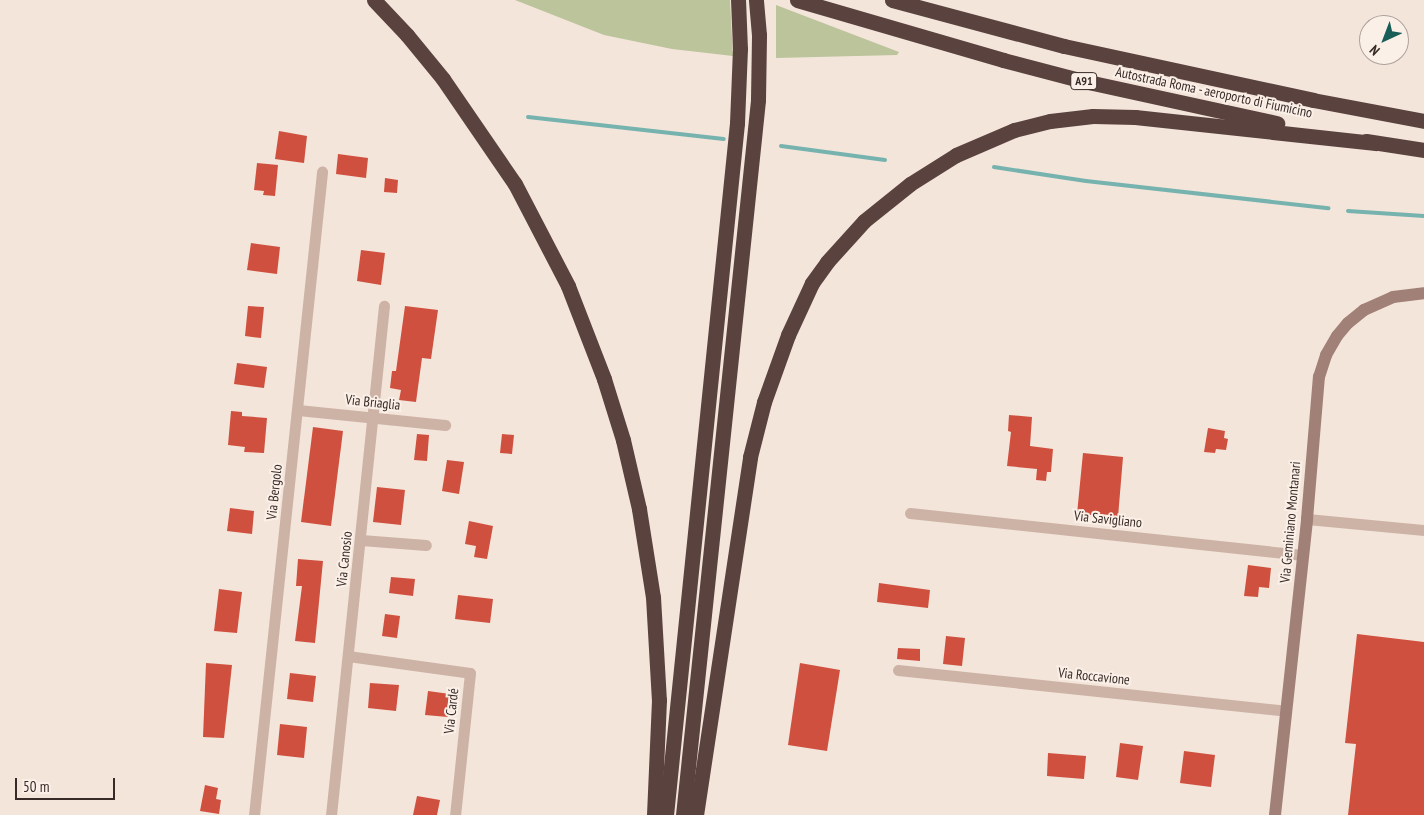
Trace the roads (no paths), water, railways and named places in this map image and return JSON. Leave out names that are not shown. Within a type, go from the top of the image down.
[{"type":"highway","points":[[374,0],[407,35],[443,79],[515,184],[568,286],[604,379],[623,440],[639,509],[653,597],[659,700],[654,815]]},
{"type":"highway","points":[[666,815],[737,123],[740,48],[738,0]]},
{"type":"highway","points":[[683,815],[718,496],[758,100],[759,60],[756,0]]},
{"type":"highway","name":"Autostrada Roma - aeroporto di Fiumicino","points":[[797,0],[1078,80],[1376,143],[1424,150]]},
{"type":"highway","name":"Autostrada Roma - aeroporto di Fiumicino","points":[[892,0],[1073,48],[1313,100],[1424,121]]},
{"type":"highway","points":[[696,815],[750,457],[764,402],[788,336],[812,283],[827,262],[864,221],[910,184],[956,155],[1014,130],[1050,121],[1093,116],[1135,117],[1376,143]]},
{"type":"street","name":"Via Bergolo","points":[[254,815],[322,172]]},
{"type":"street","name":"Via Geminiano Montanari","points":[[1275,815],[1307,520],[1319,377],[1326,355],[1337,336],[1348,323],[1364,310],[1393,297],[1424,293]]},
{"type":"street","name":"Via Canosio","points":[[331,815],[384,306]]},
{"type":"street","name":"Via Briaglia","points":[[298,410],[445,425]]},
{"type":"street","name":"Via Savigliano","points":[[910,513],[1303,555]]},
{"type":"street","points":[[1307,520],[1424,530]]},
{"type":"street","points":[[361,540],[426,545]]},
{"type":"street","name":"Via Cardé","points":[[348,656],[470,673],[455,815]]},
{"type":"street","name":"Via Roccavione","points":[[898,670],[1286,711]]},
{"type":"waterway","points":[[528,117],[724,139]]},
{"type":"waterway","points":[[781,146],[885,160]]},
{"type":"waterway","points":[[994,167],[1086,181],[1328,208]]},
{"type":"waterway","points":[[1348,211],[1424,216]]}]
